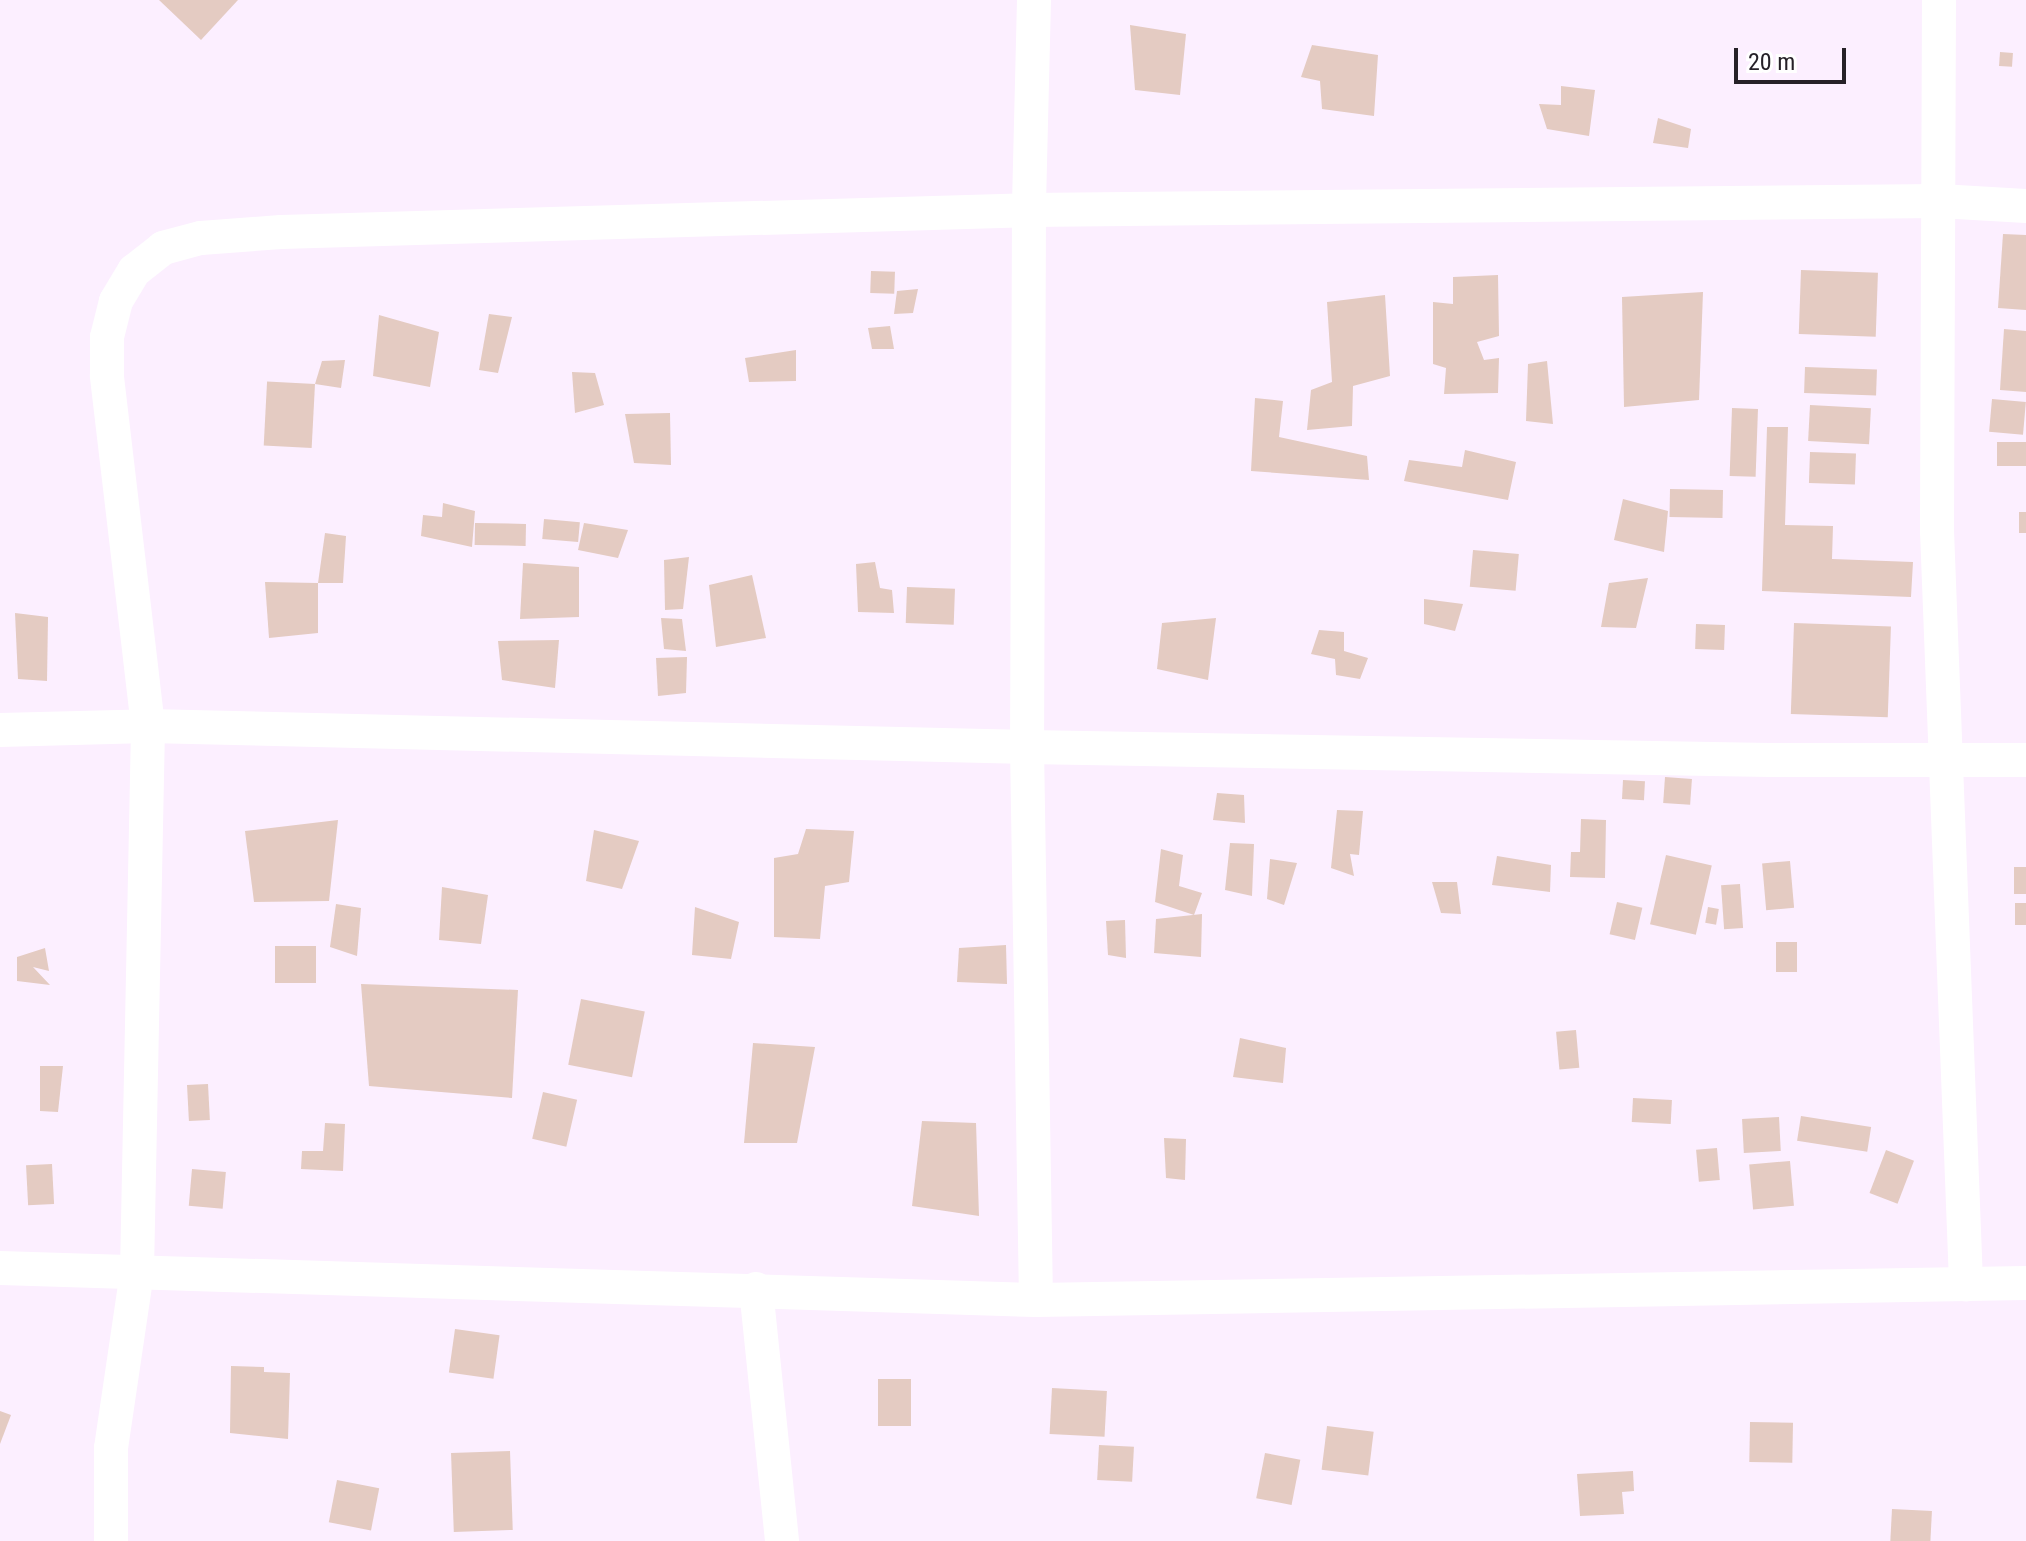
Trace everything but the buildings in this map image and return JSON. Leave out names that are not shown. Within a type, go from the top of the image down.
[{"type":"street","points":[[1034,0],[1029,210],[1027,747],[1036,1300]]},
{"type":"street","points":[[1939,0],[1937,531],[1966,1284]]},
{"type":"street","points":[[111,1541],[111,1448],[137,1271],[148,726],[107,375],[107,337],[116,301],[134,271],[163,248],[201,238],[281,232],[1029,210],[1940,201],[2026,206]]},
{"type":"street","points":[[0,730],[148,726],[1027,747],[2026,760]]},
{"type":"street","points":[[0,1268],[1036,1300],[2026,1283]]},
{"type":"street","points":[[756,1289],[782,1541]]},
{"type":"street","points":[[760,1348],[799,1292]]}]
